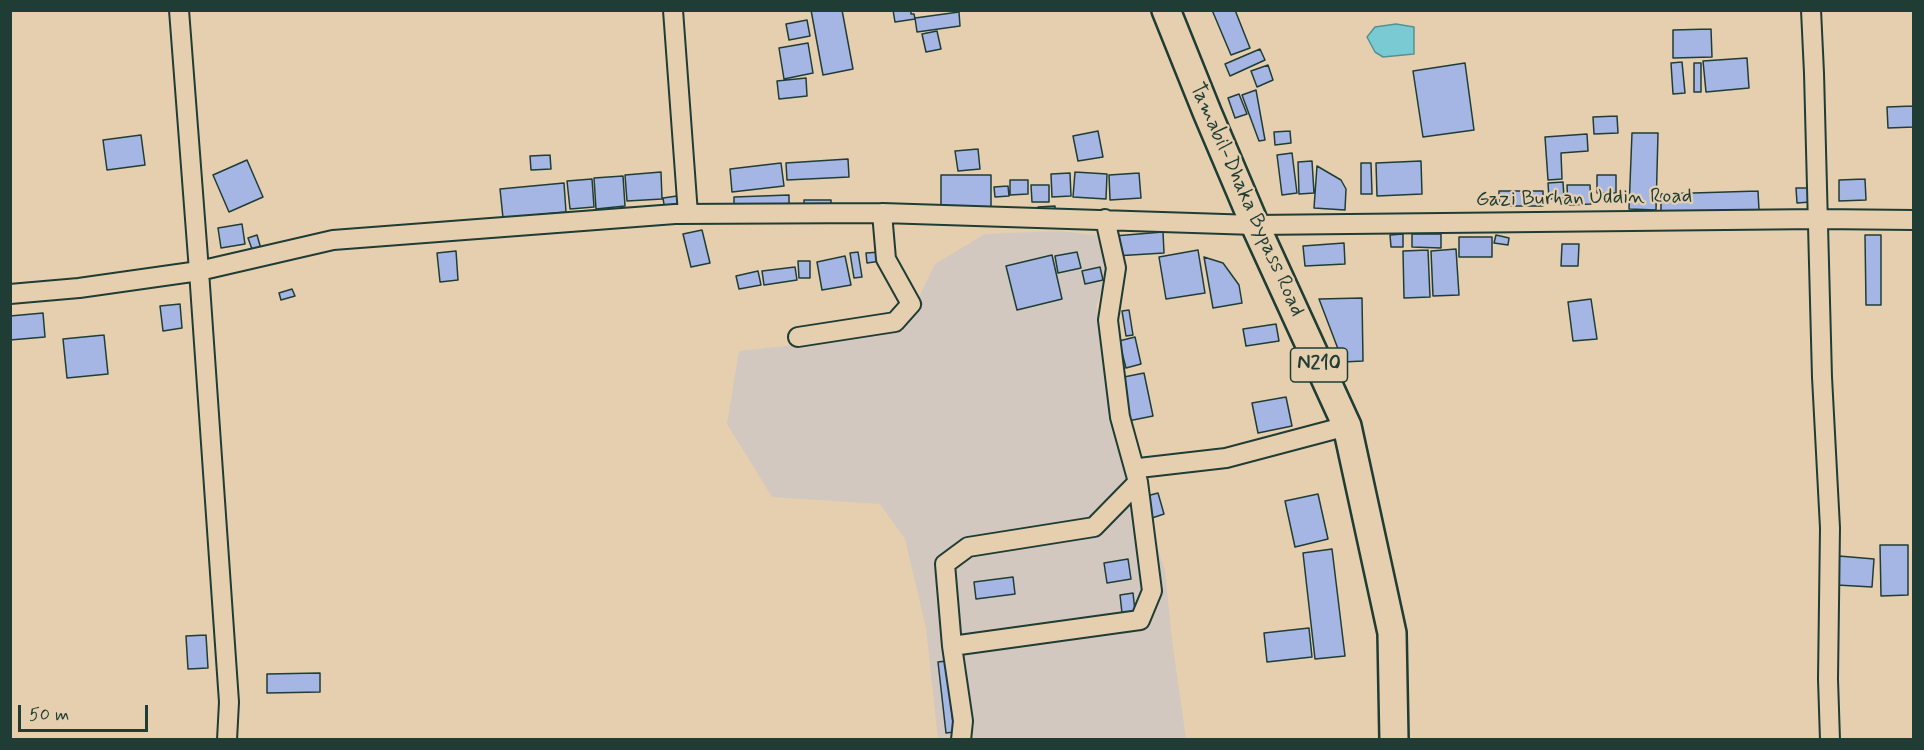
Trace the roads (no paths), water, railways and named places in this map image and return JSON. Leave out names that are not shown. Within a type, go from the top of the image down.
[{"type":"highway","name":"Tamabil-Dhaka Bypass Road","points":[[1166,10],[1206,112],[1255,225],[1347,426],[1392,633],[1394,740]]},
{"type":"street","points":[[179,10],[229,702],[226,740]]},
{"type":"street","points":[[673,10],[688,214]]},
{"type":"street","points":[[1811,10],[1822,377],[1830,528],[1828,679],[1830,740]]},
{"type":"street","points":[[798,337],[895,322],[911,304],[886,259],[882,213]]},
{"type":"street","name":"Gazi Burhan Uddin Road","points":[[10,294],[79,288],[199,271],[333,240],[688,214],[882,213],[1255,225],[1914,220]]},
{"type":"street","points":[[952,646],[1140,620],[1152,591],[1138,475],[1120,417],[1108,320],[1116,268],[1105,219]]},
{"type":"street","points":[[961,740],[963,721],[952,646],[945,564],[968,547],[1094,527],[1138,475],[1226,458],[1347,426]]},
{"type":"water","points":[[1396,24],[1414,27],[1414,54],[1383,57],[1375,52],[1367,37],[1375,27]]}]
